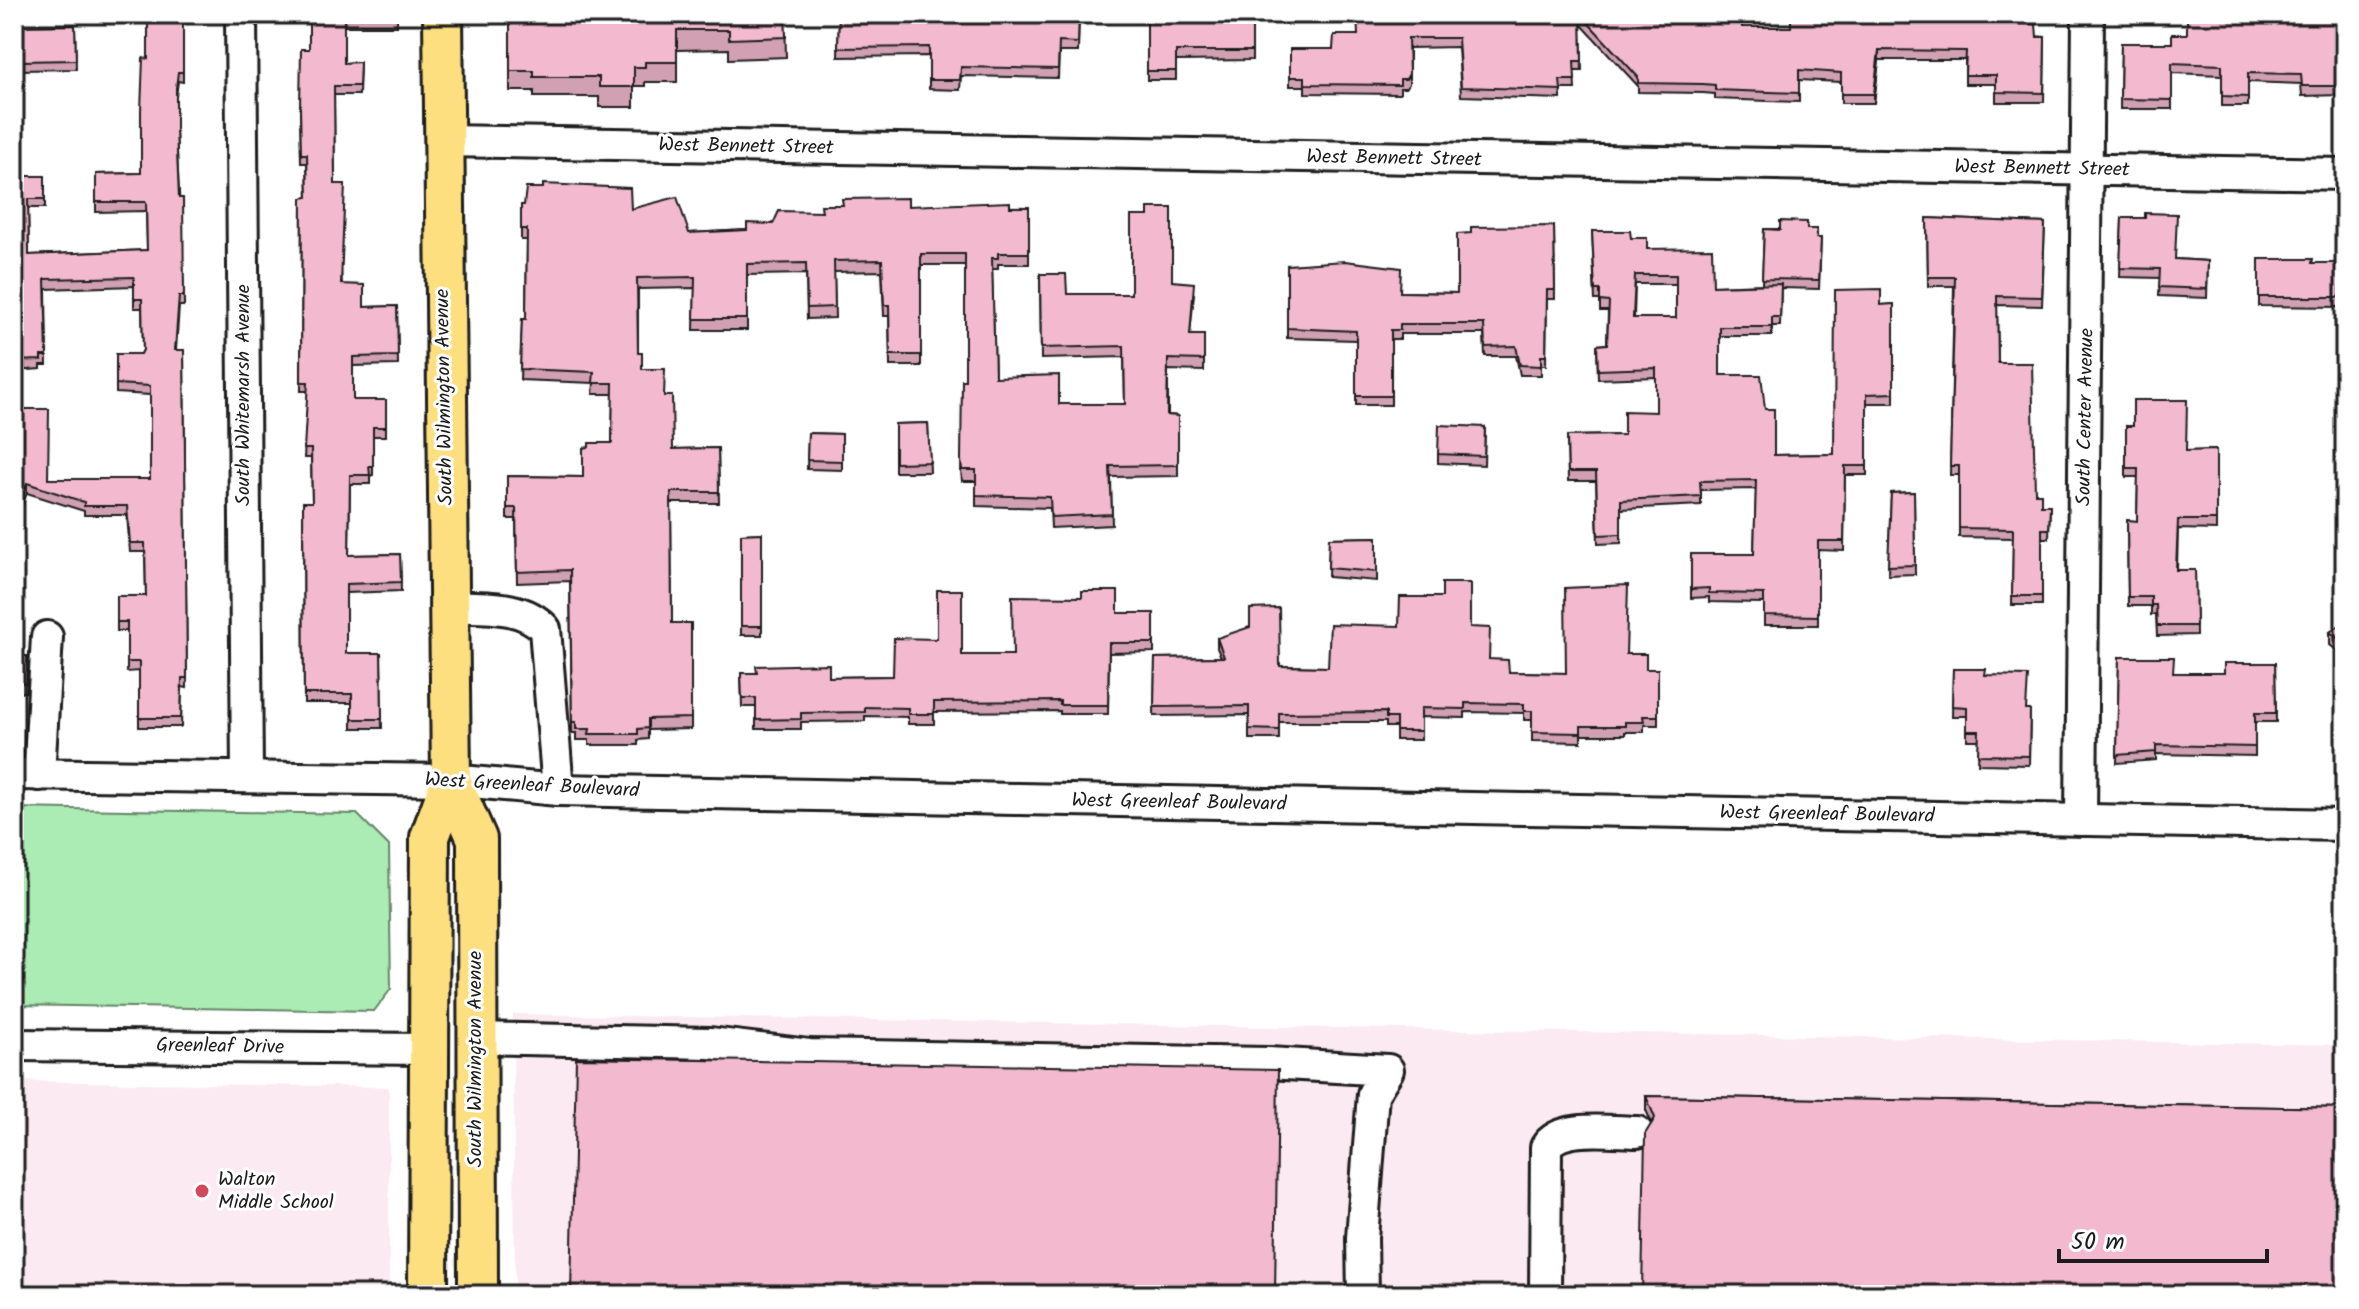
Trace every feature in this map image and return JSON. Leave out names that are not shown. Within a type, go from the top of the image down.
[{"type":"main road","name":"South Wilmington Avenue","points":[[428,1295],[430,837],[451,780],[443,14]]},
{"type":"main road","name":"South Wilmington Avenue","points":[[451,780],[477,839],[475,1038],[478,1295]]},
{"type":"street","name":"South Whitemarsh Avenue","points":[[241,14],[247,776]]},
{"type":"street","name":"South Center Avenue","points":[[2081,820],[2088,14]]},
{"type":"street","name":"West Bennett Street","points":[[443,141],[2345,174]]},
{"type":"street","points":[[448,606],[510,610],[534,617],[545,629],[558,790]]},
{"type":"street","points":[[27,775],[47,637]]},
{"type":"street","name":"West Greenleaf Boulevard","points":[[27,775],[451,780],[558,790],[2345,825]]},
{"type":"street","points":[[475,1038],[710,1043],[809,1055],[1268,1063],[1388,1070],[1373,1094],[1362,1238],[1363,1295]]},
{"type":"street","name":"Greenleaf Drive","points":[[14,1045],[427,1049]]},
{"type":"street","points":[[1545,1295],[1546,1147],[1551,1138],[1563,1133],[1637,1132]]},
{"type":"shaded area","points":[[513,1014],[2345,1045],[2345,1295],[515,1295]]},
{"type":"shaded area","name":"Walton Middle School","points":[[14,1081],[389,1087],[389,1295],[14,1295]]},
{"type":"green space","points":[[14,808],[357,814],[389,846],[391,989],[374,1011],[14,1005]]},
{"type":"building","points":[[14,14],[19,14],[19,26],[75,25],[76,60],[19,61],[18,96],[14,96]]},
{"type":"building","points":[[148,14],[183,14],[183,72],[178,72],[176,88],[176,130],[179,198],[183,198],[184,296],[179,296],[175,350],[184,350],[187,678],[182,678],[181,718],[139,718],[139,662],[127,662],[127,622],[117,622],[117,596],[146,596],[145,543],[130,543],[127,506],[84,506],[84,502],[27,483],[14,516],[14,409],[49,409],[48,479],[150,479],[150,386],[116,384],[116,354],[141,354],[143,350],[142,299],[134,299],[134,277],[45,279],[47,356],[41,356],[41,360],[14,361],[14,176],[45,176],[45,199],[28,199],[29,255],[147,250],[146,202],[96,202],[96,174],[141,173],[143,58],[148,59]]},
{"type":"building","points":[[309,14],[397,14],[344,17],[344,63],[360,62],[359,86],[334,86],[335,184],[345,184],[341,284],[364,285],[364,307],[397,306],[398,356],[353,357],[353,400],[386,400],[386,427],[373,427],[373,466],[369,466],[370,475],[350,475],[349,555],[400,554],[401,582],[346,584],[346,653],[381,653],[382,719],[352,719],[352,694],[304,694],[303,502],[312,502],[311,449],[304,449],[308,382],[301,382],[302,198],[308,197],[307,154],[301,154],[300,108],[301,49],[309,49]]},
{"type":"building","points":[[510,14],[785,14],[786,37],[729,39],[729,30],[677,30],[677,62],[645,62],[645,67],[634,67],[634,87],[599,87],[599,77],[534,77],[534,71],[510,71]]},
{"type":"building","points":[[839,14],[1079,14],[1078,43],[1059,42],[1058,69],[961,67],[960,80],[929,80],[929,47],[838,48]]},
{"type":"building","points":[[1147,14],[1252,14],[1252,51],[1176,51],[1176,71],[1147,71]]},
{"type":"building","points":[[1357,14],[1593,14],[1593,18],[1597,14],[1742,14],[1742,27],[1791,27],[1791,18],[1830,18],[1830,14],[1893,14],[1893,23],[2036,24],[2037,37],[2045,37],[2044,93],[1996,92],[1996,75],[1965,75],[1966,51],[1879,50],[1874,94],[1841,94],[1841,73],[1799,70],[1799,93],[1715,90],[1715,85],[1703,84],[1638,83],[1638,77],[1581,15],[1582,61],[1574,61],[1575,80],[1560,80],[1561,90],[1461,87],[1458,38],[1408,38],[1409,74],[1406,79],[1400,79],[1400,85],[1305,84],[1305,77],[1290,77],[1290,49],[1333,49],[1334,35],[1358,35]]},
{"type":"building","points":[[2187,14],[2341,14],[2341,33],[2345,33],[2343,86],[2302,86],[2301,74],[2248,73],[2248,97],[2222,96],[2222,65],[2172,63],[2172,100],[2120,99],[2121,43],[2172,43],[2172,34],[2187,34]]},
{"type":"building","points":[[543,184],[630,188],[631,209],[677,197],[689,233],[747,230],[747,223],[773,224],[779,211],[822,212],[821,205],[843,205],[842,199],[908,198],[908,206],[1010,202],[1010,207],[1029,207],[1029,253],[998,253],[998,258],[992,258],[995,377],[1059,375],[1059,404],[1125,404],[1124,346],[1041,348],[1040,274],[1066,274],[1067,294],[1131,294],[1131,216],[1148,216],[1148,208],[1172,208],[1172,281],[1194,283],[1190,335],[1204,335],[1204,360],[1168,359],[1167,415],[1178,416],[1178,465],[1110,466],[1112,514],[1051,517],[1050,497],[976,495],[976,470],[962,470],[961,460],[962,380],[965,380],[965,254],[921,254],[921,355],[890,355],[889,305],[884,305],[882,260],[834,261],[835,307],[807,308],[806,263],[747,264],[747,319],[694,319],[695,277],[637,278],[638,353],[642,353],[642,369],[665,369],[664,396],[672,396],[673,449],[718,448],[719,492],[671,492],[672,623],[691,623],[691,718],[648,719],[648,728],[638,729],[638,734],[589,734],[590,729],[576,729],[576,722],[572,722],[570,570],[517,572],[516,508],[507,508],[507,476],[583,477],[583,448],[589,447],[589,443],[612,443],[613,383],[593,383],[594,372],[520,369],[522,319],[526,319],[527,229],[521,229],[521,205],[524,205],[526,188],[543,188]]},
{"type":"building","points":[[2145,213],[2177,214],[2175,259],[2208,261],[2207,289],[2159,287],[2160,269],[2120,268],[2122,218],[2145,218]]},
{"type":"building","points":[[1927,218],[2045,223],[2042,297],[1997,296],[1998,363],[2032,363],[2035,493],[2041,493],[2041,505],[2050,505],[2049,529],[2042,529],[2042,596],[2012,596],[2013,529],[1959,528],[1959,466],[1950,466],[1955,277],[1928,277]]},
{"type":"building","points":[[1780,221],[1807,222],[1807,229],[1817,229],[1817,238],[1821,238],[1819,280],[1762,279],[1764,229],[1780,230]]},
{"type":"building","points":[[1554,226],[1555,290],[1547,290],[1546,356],[1541,356],[1541,366],[1520,365],[1516,346],[1485,347],[1484,324],[1400,324],[1400,330],[1391,330],[1391,396],[1356,396],[1356,331],[1287,328],[1287,265],[1345,261],[1401,268],[1400,292],[1457,293],[1457,234],[1471,233],[1471,227]]},
{"type":"building","points":[[1592,231],[1630,231],[1631,238],[1647,238],[1647,249],[1712,248],[1713,286],[1781,284],[1780,317],[1772,317],[1772,327],[1720,327],[1720,375],[1761,375],[1765,409],[1774,409],[1774,455],[1834,454],[1835,290],[1881,289],[1881,305],[1894,304],[1894,393],[1867,394],[1867,466],[1845,466],[1844,541],[1818,541],[1818,616],[1764,615],[1764,594],[1709,593],[1709,588],[1691,589],[1691,554],[1754,554],[1756,480],[1700,481],[1701,496],[1621,500],[1621,534],[1598,535],[1596,472],[1568,472],[1567,436],[1624,435],[1624,411],[1656,412],[1656,368],[1598,370],[1597,345],[1607,344],[1609,302],[1600,301],[1600,290],[1595,290]],"holes":[[[1635,275],[1676,275],[1676,318],[1633,318]]]},
{"type":"building","points":[[2259,259],[2313,259],[2312,263],[2340,263],[2340,297],[2259,297]]},
{"type":"building","points":[[2133,400],[2187,400],[2186,451],[2216,450],[2216,520],[2178,520],[2176,570],[2195,570],[2196,626],[2157,626],[2156,605],[2151,605],[2151,597],[2128,597],[2127,520],[2137,521],[2138,468],[2126,468],[2126,426],[2133,426]]},
{"type":"building","points":[[928,423],[930,462],[895,463],[895,424]]},
{"type":"building","points":[[1439,425],[1485,427],[1484,456],[1438,454]]},
{"type":"building","points":[[808,433],[842,434],[842,461],[807,460]]},
{"type":"building","points":[[1914,492],[1915,565],[1888,566],[1891,493]]},
{"type":"building","points":[[762,533],[762,626],[741,626],[741,534]]},
{"type":"building","points":[[1377,537],[1377,572],[1328,568],[1329,538]]},
{"type":"building","points":[[1442,583],[1470,583],[1470,627],[1490,628],[1489,659],[1508,660],[1509,672],[1566,673],[1565,588],[1628,585],[1626,654],[1646,654],[1646,669],[1658,669],[1658,716],[1643,716],[1644,722],[1625,722],[1625,726],[1581,726],[1581,733],[1532,732],[1532,711],[1524,711],[1524,704],[1465,703],[1465,709],[1421,708],[1421,731],[1396,731],[1396,718],[1386,718],[1386,712],[1279,713],[1279,730],[1249,729],[1249,706],[1154,707],[1155,658],[1224,657],[1217,638],[1250,627],[1250,609],[1279,608],[1280,666],[1328,667],[1330,624],[1399,626],[1400,597],[1442,597]]},
{"type":"building","points":[[937,590],[962,590],[962,655],[1013,655],[1012,596],[1082,597],[1082,591],[1118,591],[1118,613],[1154,613],[1154,643],[1109,643],[1108,705],[1060,705],[1060,701],[934,702],[934,714],[908,714],[908,708],[865,707],[865,712],[801,713],[801,719],[756,720],[756,698],[742,698],[741,673],[757,673],[756,666],[829,664],[829,677],[893,676],[894,638],[937,639]]},
{"type":"building","points":[[2343,614],[2345,702],[2341,701],[2340,640],[2330,632],[2343,623]]},
{"type":"building","points":[[14,656],[27,656],[26,683],[14,683]]},
{"type":"building","points":[[2119,657],[2174,657],[2173,673],[2224,673],[2224,663],[2275,663],[2276,713],[2255,713],[2255,747],[2156,745],[2156,752],[2117,755]]},
{"type":"building","points":[[1953,669],[1986,669],[1985,675],[2028,676],[2026,710],[2030,710],[2029,756],[1978,755],[1979,731],[1967,731],[1967,707],[1952,706]]},
{"type":"building","points":[[576,1058],[1278,1070],[1275,1295],[571,1295]]},
{"type":"building","points":[[1646,1096],[2345,1108],[2345,1295],[1642,1295],[1645,1134],[1655,1118]]},
{"type":"place","name":"Walton Middle School","points":[[202,1191]]}]
